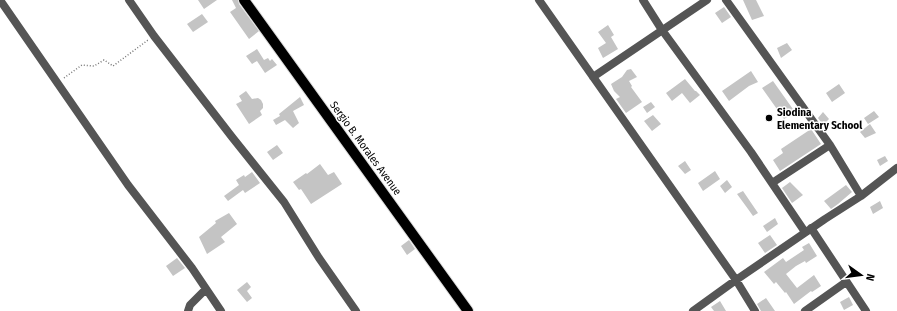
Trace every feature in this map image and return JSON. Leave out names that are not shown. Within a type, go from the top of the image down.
[{"type":"main road","name":"Sergio B. Morales Avenue","points":[[244,0],[468,311]]},
{"type":"street","points":[[0,0],[128,185],[192,268],[221,311]]},
{"type":"street","points":[[129,0],[154,36],[284,202],[319,258],[356,311]]},
{"type":"street","points":[[539,0],[736,280],[755,311]]},
{"type":"street","points":[[643,0],[662,30],[866,311]]},
{"type":"street","points":[[593,77],[707,0]]},
{"type":"street","points":[[726,0],[830,145],[861,196]]},
{"type":"street","points":[[772,183],[830,145]]},
{"type":"street","points":[[692,311],[808,230],[861,196],[897,168]]},
{"type":"street","points":[[805,311],[846,282]]},
{"type":"street","points":[[188,311],[190,305],[206,289]]},
{"type":"path","points":[[58,83],[82,65],[94,66],[104,60],[113,66],[154,36]]},
{"type":"building","points":[[198,0],[217,0],[204,9]]},
{"type":"building","points":[[232,0],[238,0],[239,4],[259,31],[249,39],[230,12],[236,8]]},
{"type":"building","points":[[743,0],[756,0],[764,16],[752,20]]},
{"type":"building","points":[[724,7],[731,17],[722,23],[715,13]]},
{"type":"building","points":[[202,14],[208,22],[193,32],[187,24]]},
{"type":"building","points":[[608,25],[614,35],[611,37],[618,49],[603,58],[598,48],[606,43],[598,32]]},
{"type":"building","points":[[787,43],[792,50],[781,58],[777,48]]},
{"type":"building","points":[[257,49],[264,60],[268,58],[270,61],[272,59],[277,65],[265,73],[257,61],[252,64],[246,56]]},
{"type":"building","points":[[631,69],[637,77],[629,81],[632,86],[631,87],[642,102],[626,113],[616,99],[620,97],[614,91],[611,84],[622,77],[627,70]]},
{"type":"building","points":[[751,71],[758,82],[749,86],[729,101],[722,91]]},
{"type":"building","points":[[685,79],[700,95],[690,103],[682,93],[672,101],[666,93]]},
{"type":"building","points":[[773,81],[795,112],[784,119],[762,88]]},
{"type":"building","points":[[839,84],[845,93],[832,102],[826,93]]},
{"type":"building","points":[[246,91],[252,99],[258,98],[263,104],[263,108],[260,111],[262,115],[249,124],[236,104],[242,101],[239,96]]},
{"type":"building","points":[[300,97],[304,105],[293,111],[299,123],[293,128],[285,120],[276,125],[273,120],[280,116],[279,114]]},
{"type":"building","points":[[651,102],[655,107],[647,113],[643,107]]},
{"type":"building","points":[[874,111],[879,117],[868,124],[864,118]]},
{"type":"building","points":[[823,112],[829,119],[823,125],[818,118]]},
{"type":"building","points":[[653,115],[661,124],[652,131],[644,121]]},
{"type":"building","points":[[870,124],[876,133],[865,138],[860,132]]},
{"type":"building","points":[[811,129],[821,144],[780,171],[773,160],[783,153],[781,149]]},
{"type":"building","points":[[277,145],[283,153],[273,160],[267,152]]},
{"type":"building","points":[[885,156],[888,161],[880,166],[877,160]]},
{"type":"building","points":[[685,161],[691,170],[685,174],[678,166]]},
{"type":"building","points":[[320,164],[328,175],[334,172],[342,184],[311,204],[301,189],[299,190],[293,182]]},
{"type":"building","points":[[715,171],[720,179],[703,191],[698,183]]},
{"type":"building","points":[[252,172],[260,183],[245,193],[243,190],[228,201],[224,196],[239,185],[236,180],[244,175],[245,177]]},
{"type":"building","points":[[727,180],[732,187],[725,193],[720,186]]},
{"type":"building","points":[[790,182],[803,195],[792,203],[782,188]]},
{"type":"building","points":[[846,185],[852,192],[831,209],[824,201]]},
{"type":"building","points":[[743,191],[758,213],[753,216],[737,194]]},
{"type":"building","points":[[880,201],[883,208],[873,214],[870,207]]},
{"type":"building","points":[[229,213],[237,224],[221,237],[225,242],[207,254],[199,237],[216,223],[215,221]]},
{"type":"building","points":[[775,218],[778,224],[767,232],[763,226]]},
{"type":"building","points":[[770,235],[777,245],[765,253],[758,243]]},
{"type":"building","points":[[409,240],[415,249],[407,255],[401,246]]},
{"type":"building","points":[[809,243],[817,256],[806,263],[805,261],[796,266],[786,274],[797,288],[814,275],[821,286],[812,292],[811,291],[794,304],[786,292],[785,293],[776,282],[774,284],[764,272],[783,258],[786,262],[804,250],[802,247]]},
{"type":"building","points":[[177,258],[185,268],[173,276],[166,266]]},
{"type":"building","points":[[247,282],[251,287],[247,291],[252,298],[247,302],[237,290]]},
{"type":"building","points":[[849,297],[853,305],[844,310],[840,302]]},
{"type":"building","points":[[766,298],[775,311],[761,311],[757,304]]},
{"type":"building","points":[[720,301],[726,311],[714,311],[711,307]]},
{"type":"place","name":"Siodina Elementary School","points":[[769,118]]}]
